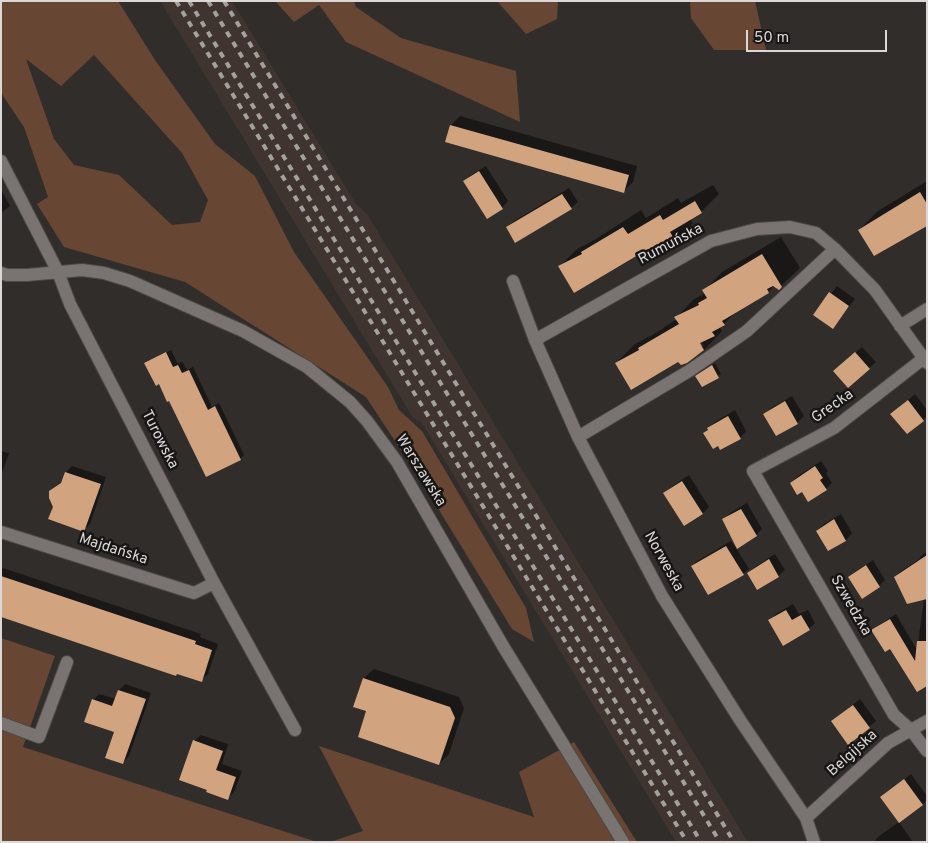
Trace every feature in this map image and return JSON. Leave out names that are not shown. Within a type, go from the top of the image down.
[{"type":"street","name":"Turowska","points":[[1,161],[58,272],[70,304],[214,583],[295,730]]},
{"type":"street","name":"Rumuńska","points":[[535,340],[711,241],[757,229],[790,227],[816,233],[835,249],[875,290],[925,360]]},
{"type":"street","points":[[578,437],[689,371],[746,331],[835,249]]},
{"type":"street","name":"Warszawska","points":[[1,273],[17,275],[82,270],[104,273],[130,281],[243,330],[306,368],[350,402],[367,421],[397,462],[503,646],[623,842]]},
{"type":"street","name":"Norweska","points":[[512,281],[535,340],[578,437],[662,596],[740,720],[806,818],[814,842]]},
{"type":"street","points":[[900,326],[927,309]]},
{"type":"street","name":"Grecka","points":[[754,471],[834,428],[925,360]]},
{"type":"street","name":"Szwedzka","points":[[754,471],[894,715],[911,730],[927,751]]},
{"type":"street","name":"Majdańska","points":[[1,532],[194,593],[214,583]]},
{"type":"street","points":[[1,723],[39,737],[67,662]]},
{"type":"street","name":"Belgijska","points":[[806,818],[888,743],[927,720]]},
{"type":"shaded area","points":[[1,1],[118,1],[155,60],[215,144],[255,176],[294,252],[388,387],[399,410],[422,431],[526,608],[534,642],[512,629],[420,479],[366,397],[185,282],[64,247],[37,204],[48,197],[24,127],[1,93]],"holes":[[[94,55],[182,153],[208,200],[200,222],[172,225],[119,175],[74,165],[54,139],[26,59],[61,86]]]},
{"type":"shaded area","points":[[160,1],[232,1],[356,204],[367,214],[748,842],[676,842],[421,422],[413,418]]},
{"type":"shaded area","points":[[275,1],[354,1],[356,7],[401,38],[516,71],[520,122],[346,42],[319,5],[294,22]]},
{"type":"shaded area","points":[[497,1],[558,1],[557,19],[526,34]]},
{"type":"shaded area","points":[[690,1],[755,1],[766,50],[714,50],[691,18]]},
{"type":"shaded area","points":[[1,638],[55,656],[23,747],[317,842],[1,842]]},
{"type":"shaded area","points":[[574,742],[637,842],[330,842],[363,831],[319,746],[534,817],[519,772]]},
{"type":"building","points":[[450,125],[629,175],[624,193],[445,142]]},
{"type":"building","points":[[479,171],[503,209],[487,219],[463,181]]},
{"type":"building","points":[[920,192],[927,204],[927,226],[874,256],[858,230]]},
{"type":"building","points":[[562,194],[572,209],[515,243],[506,227]]},
{"type":"building","points":[[695,201],[702,213],[670,232],[676,242],[643,262],[638,255],[574,293],[558,266],[582,254],[581,252],[623,227],[628,234],[660,215],[663,220]]},
{"type":"building","points":[[762,254],[782,287],[779,290],[773,286],[767,289],[769,293],[722,321],[725,325],[712,332],[715,336],[700,343],[704,350],[687,363],[681,365],[678,362],[631,390],[615,363],[679,324],[674,317],[699,305],[698,303],[707,298],[702,290]]},
{"type":"building","points":[[829,292],[849,306],[833,329],[813,315]]},
{"type":"building","points":[[166,352],[173,367],[178,365],[182,373],[189,370],[208,410],[215,406],[241,460],[206,477],[169,401],[167,402],[159,384],[156,386],[144,363]]},
{"type":"building","points":[[855,352],[870,369],[848,388],[833,371]]},
{"type":"building","points":[[712,365],[719,378],[702,387],[695,376]]},
{"type":"building","points":[[908,400],[924,421],[907,434],[890,414]]},
{"type":"building","points":[[785,401],[798,424],[776,436],[763,414]]},
{"type":"building","points":[[728,416],[741,439],[720,450],[718,446],[713,449],[703,433],[708,430],[707,428]]},
{"type":"building","points":[[815,466],[823,478],[820,480],[827,490],[808,502],[802,492],[797,495],[790,483]]},
{"type":"building","points":[[65,472],[101,484],[84,532],[48,519],[53,507],[49,498],[49,491],[61,483]]},
{"type":"building","points":[[682,481],[703,514],[684,526],[663,493]]},
{"type":"building","points":[[741,509],[757,536],[737,549],[722,519]]},
{"type":"building","points":[[834,519],[846,541],[828,551],[816,531]]},
{"type":"building","points":[[726,546],[744,575],[708,595],[691,566]]},
{"type":"building","points":[[927,555],[927,599],[907,604],[894,577]]},
{"type":"building","points":[[769,559],[779,577],[757,590],[747,573]]},
{"type":"building","points":[[866,565],[880,587],[862,599],[848,577]]},
{"type":"building","points":[[1,576],[196,641],[195,644],[212,650],[202,682],[177,674],[176,676],[1,617]]},
{"type":"building","points":[[786,610],[792,620],[801,615],[810,630],[783,646],[768,620]]},
{"type":"building","points":[[890,619],[915,661],[917,641],[927,641],[927,686],[917,692],[890,649],[885,652],[871,630]]},
{"type":"building","points":[[363,678],[450,707],[455,718],[439,765],[358,737],[366,711],[353,707]]},
{"type":"building","points":[[118,690],[146,699],[123,764],[105,758],[114,732],[84,722],[92,699],[112,706]]},
{"type":"building","points":[[853,705],[870,728],[848,745],[831,721]]},
{"type":"building","points":[[193,740],[223,751],[216,770],[236,777],[228,800],[179,780]]},
{"type":"building","points":[[904,779],[923,805],[899,823],[880,797]]},
{"type":"railway","points":[[176,1],[687,842]]},
{"type":"railway","points":[[189,1],[701,842]]},
{"type":"railway","points":[[208,1],[720,842]]},
{"type":"railway","points":[[224,1],[734,842]]}]
